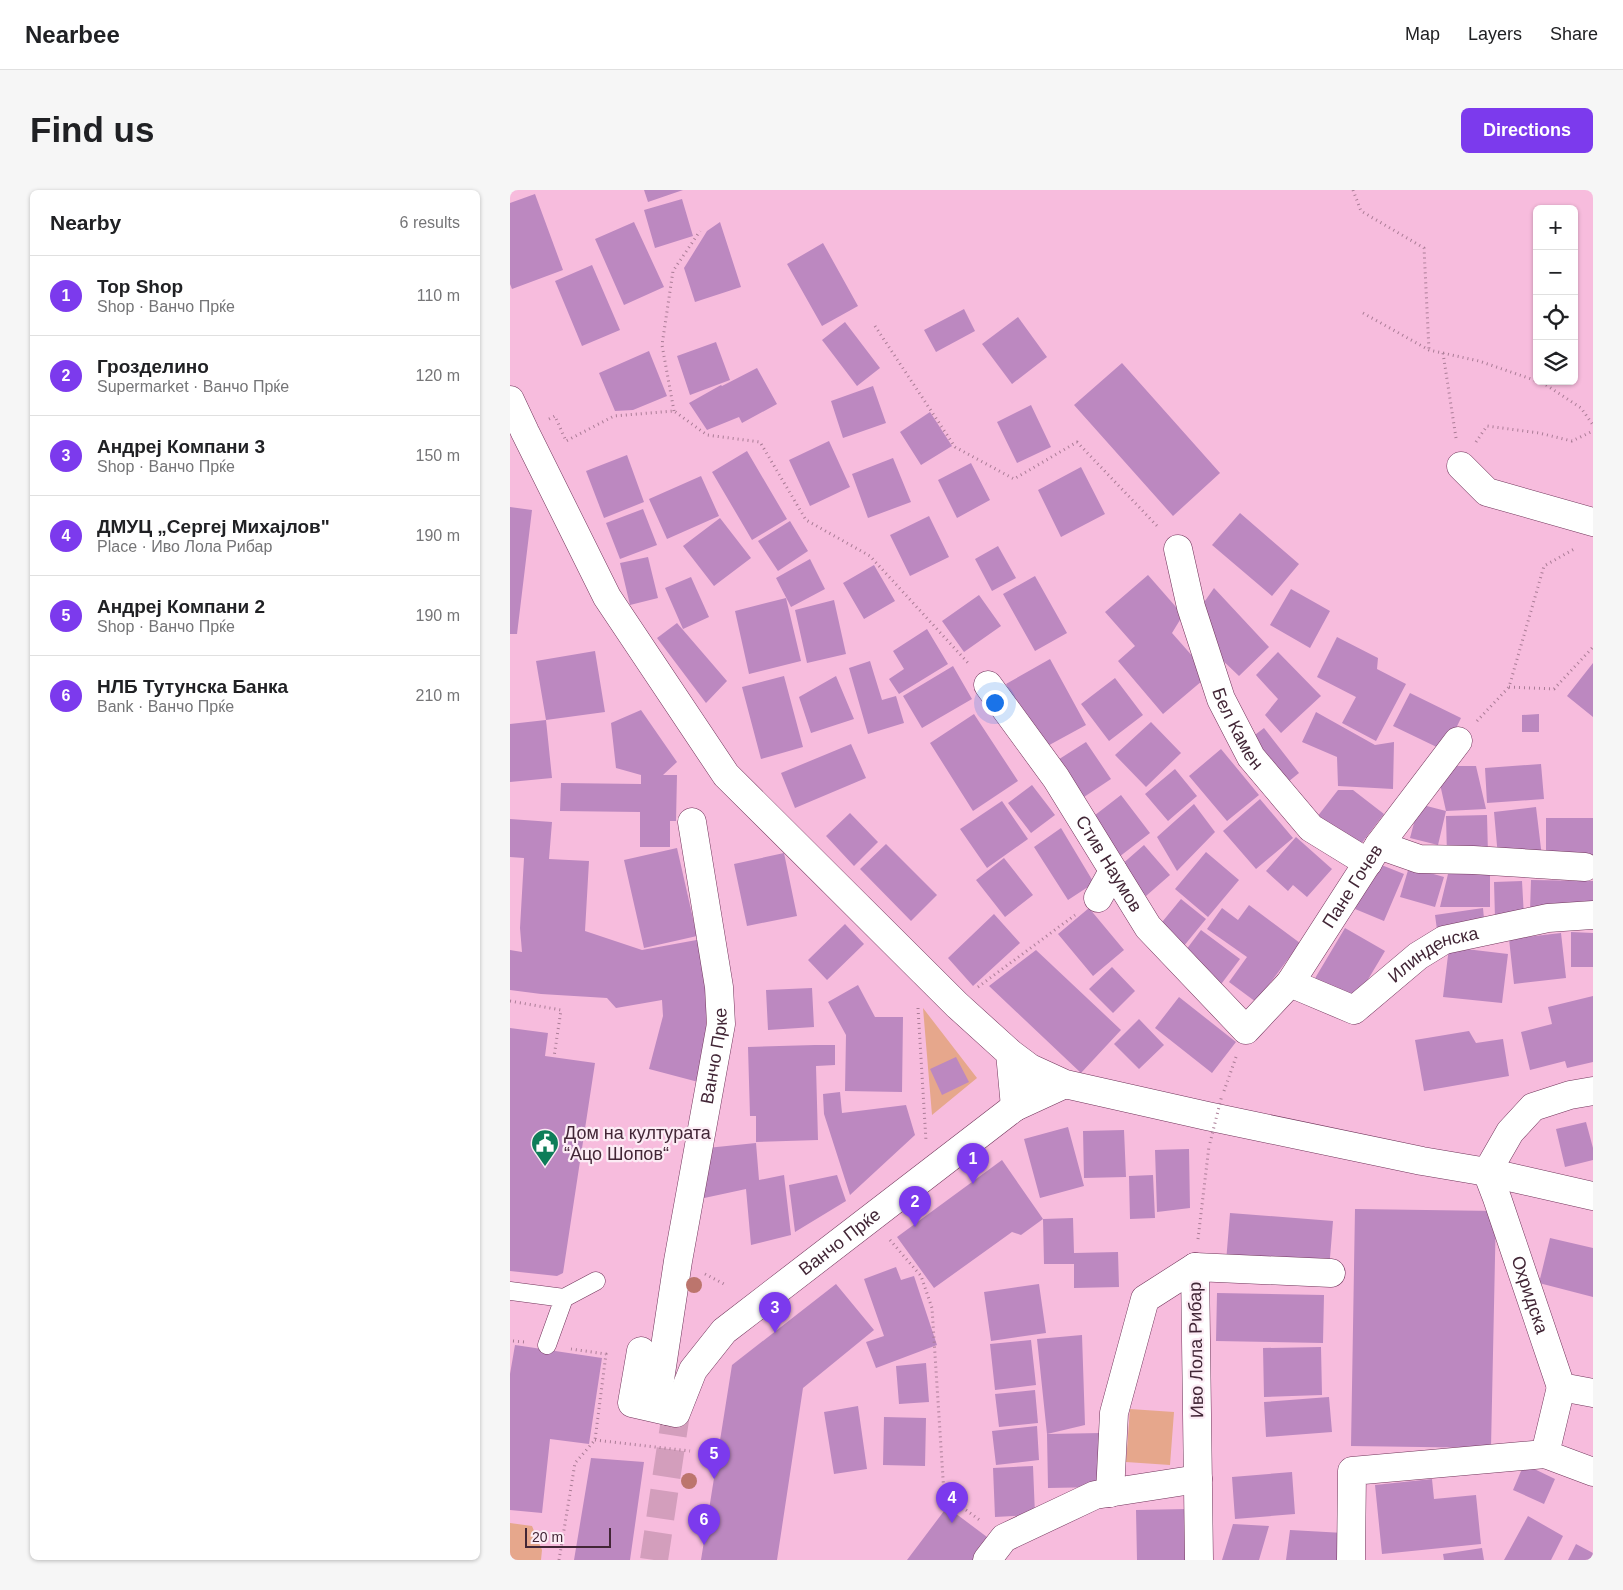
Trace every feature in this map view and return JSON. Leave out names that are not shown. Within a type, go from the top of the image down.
[{"type":"street","points":[[520,413],[607,598],[726,775],[957,1005],[1037,1070],[1206,1116],[1422,1161],[1487,1172],[1593,1196]]},
{"type":"street","points":[[1461,466],[1488,492],[1593,522]]},
{"type":"street","name":"Бел Камен","points":[[1178,549],[1191,607],[1221,699],[1252,757],[1310,828],[1374,854],[1419,859],[1472,860],[1585,867]]},
{"type":"street","name":"Стив Наумов","points":[[988,685],[1056,778],[1148,927],[1246,1030]]},
{"type":"street","name":"Пане Гочев","points":[[1246,1030],[1290,983],[1374,854],[1458,741]]},
{"type":"street","name":"Ванчо Прке","points":[[667,1411],[658,1393],[678,1261],[721,1024],[720,988],[692,822]]},
{"type":"street","points":[[1098,898],[1113,871]]},
{"type":"street","name":"Илинденска","points":[[1290,983],[1354,1010],[1418,956],[1444,940],[1548,918],[1593,915]]},
{"type":"street","points":[[1015,1107],[1037,1070]]},
{"type":"street","points":[[1015,1107],[1037,1070]]},
{"type":"street","points":[[1487,1172],[1510,1132],[1533,1107],[1570,1095],[1593,1092]]},
{"type":"street","name":"Ванчо Прќе","points":[[667,1411],[676,1413],[693,1370],[724,1332],[1015,1107]]},
{"type":"street","name":"Охридска","points":[[1487,1172],[1561,1387]]},
{"type":"street","points":[[1110,1493],[1114,1413],[1144,1299],[1195,1267]]},
{"type":"street","name":"Иво Лола Рибар","points":[[1199,1560],[1195,1267],[1332,1273]]},
{"type":"street","points":[[641,1351],[632,1402],[667,1411]]},
{"type":"street","points":[[1545,1454],[1561,1387],[1593,1393]]},
{"type":"street","points":[[1351,1560],[1352,1471],[1545,1454],[1593,1472]]},
{"type":"street","points":[[987,1560],[1004,1538],[1095,1495],[1198,1479]]},
{"type":"lane","points":[[510,1291],[564,1298],[596,1281]]},
{"type":"lane","points":[[547,1345],[564,1298]]},
{"type":"path","points":[[1353,190],[1361,211],[1424,248],[1430,350]]},
{"type":"path","points":[[674,411],[662,345],[673,271],[700,231]]},
{"type":"path","points":[[1363,313],[1430,350],[1479,361],[1533,380]]},
{"type":"path","points":[[875,326],[956,447],[1014,479],[1078,442],[1178,549]]},
{"type":"path","points":[[1443,352],[1461,466]]},
{"type":"path","points":[[1546,385],[1581,408],[1593,426]]},
{"type":"path","points":[[520,413],[555,416],[566,441],[614,416],[674,411],[708,435],[760,442],[806,520],[870,556],[988,685]]},
{"type":"path","points":[[1487,426],[1539,433],[1572,441],[1593,431]]},
{"type":"path","points":[[1458,741],[1509,687],[1544,566],[1576,547]]},
{"type":"path","points":[[1509,687],[1554,689],[1593,646]]},
{"type":"path","points":[[974,991],[1098,898]]},
{"type":"path","points":[[510,1001],[561,1010],[554,1057]]},
{"type":"path","points":[[918,1005],[926,1143]]},
{"type":"path","points":[[1195,1267],[1210,1142],[1222,1095],[1246,1030]]},
{"type":"path","points":[[886,1235],[920,1276],[932,1308],[944,1494],[1004,1538]]},
{"type":"path","points":[[559,1560],[575,1463],[595,1440],[606,1354]]},
{"type":"path","points":[[595,1440],[690,1451]]},
{"type":"shaded area","points":[[923,1008],[977,1078],[932,1115]]},
{"type":"shaded area","points":[[1130,1409],[1174,1412],[1170,1465],[1126,1462]]},
{"type":"shaded area","points":[[510,1523],[532,1526],[542,1550],[541,1560],[510,1560]]},
{"type":"building","points":[[644,190],[683,190],[648,202]]},
{"type":"building","points":[[535,194],[563,270],[512,289],[510,284],[510,203]]},
{"type":"building","points":[[682,199],[693,236],[655,248],[644,210]]},
{"type":"building","points":[[634,222],[664,287],[624,305],[595,239]]},
{"type":"building","points":[[720,222],[741,287],[695,302],[684,268],[707,231]]},
{"type":"building","points":[[823,243],[858,306],[822,326],[787,264]]},
{"type":"building","points":[[592,265],[620,330],[582,346],[555,281]]},
{"type":"building","points":[[964,309],[975,331],[936,352],[924,330]]},
{"type":"building","points":[[1018,317],[1047,357],[1012,384],[982,344]]},
{"type":"building","points":[[845,322],[880,368],[857,386],[822,340]]},
{"type":"building","points":[[716,342],[730,380],[690,395],[677,356]]},
{"type":"building","points":[[649,351],[667,396],[633,410],[615,411],[599,373]]},
{"type":"building","points":[[1122,363],[1220,473],[1173,516],[1074,405]]},
{"type":"building","points":[[757,368],[777,404],[742,423],[739,417],[707,430],[689,403]]},
{"type":"building","points":[[873,386],[886,423],[843,438],[831,401]]},
{"type":"building","points":[[1031,405],[1051,447],[1017,463],[997,422]]},
{"type":"building","points":[[930,412],[952,446],[921,465],[900,432]]},
{"type":"building","points":[[829,441],[850,487],[810,506],[789,460]]},
{"type":"building","points":[[747,451],[787,519],[752,540],[712,472]]},
{"type":"building","points":[[627,455],[644,502],[604,518],[586,471]]},
{"type":"building","points":[[893,458],[911,502],[868,518],[852,474]]},
{"type":"building","points":[[971,463],[990,500],[957,518],[938,480]]},
{"type":"building","points":[[1081,467],[1105,514],[1061,537],[1038,490]]},
{"type":"building","points":[[701,476],[719,516],[667,539],[649,499]]},
{"type":"building","points":[[510,507],[532,510],[517,634],[510,634]]},
{"type":"building","points":[[643,509],[657,545],[620,559],[606,523]]},
{"type":"building","points":[[1240,513],[1299,564],[1272,596],[1212,545]]},
{"type":"building","points":[[929,516],[949,557],[910,576],[890,535]]},
{"type":"building","points":[[720,518],[751,558],[714,586],[683,546]]},
{"type":"building","points":[[790,521],[808,551],[778,571],[758,541]]},
{"type":"building","points":[[998,546],[1016,578],[992,591],[975,559]]},
{"type":"building","points":[[648,557],[658,598],[630,605],[620,563]]},
{"type":"building","points":[[810,559],[825,589],[791,607],[776,578]]},
{"type":"building","points":[[874,565],[895,601],[864,619],[843,583]]},
{"type":"building","points":[[1148,575],[1183,615],[1172,633],[1209,675],[1163,714],[1118,661],[1135,646],[1105,612]]},
{"type":"building","points":[[1035,576],[1067,633],[1035,651],[1003,594]]},
{"type":"building","points":[[691,577],[709,617],[683,629],[665,588]]},
{"type":"building","points":[[1214,588],[1269,647],[1239,676],[1218,656],[1198,611]]},
{"type":"building","points":[[1291,589],[1330,611],[1310,648],[1270,625]]},
{"type":"building","points":[[979,595],[1001,626],[964,652],[942,621]]},
{"type":"building","points":[[786,598],[801,661],[749,674],[735,611]]},
{"type":"building","points":[[834,600],[846,654],[807,663],[795,610]]},
{"type":"building","points":[[677,623],[727,681],[706,703],[657,638]]},
{"type":"building","points":[[927,629],[948,664],[899,694],[889,679],[904,669],[893,651]]},
{"type":"building","points":[[1337,637],[1378,658],[1377,669],[1406,684],[1376,741],[1342,723],[1356,697],[1317,677]]},
{"type":"building","points":[[595,651],[605,712],[546,720],[536,661]]},
{"type":"building","points":[[1278,652],[1321,696],[1281,733],[1265,715],[1278,699],[1256,675]]},
{"type":"building","points":[[1050,659],[1086,725],[1042,749],[1006,684]]},
{"type":"building","points":[[870,661],[882,700],[896,696],[904,723],[868,734],[849,668]]},
{"type":"building","points":[[1593,663],[1593,717],[1567,696]]},
{"type":"building","points":[[953,666],[972,699],[922,728],[903,696]]},
{"type":"building","points":[[784,676],[803,747],[761,759],[742,687]]},
{"type":"building","points":[[836,676],[854,719],[811,733],[799,697]]},
{"type":"building","points":[[1115,678],[1143,715],[1109,741],[1081,704]]},
{"type":"building","points":[[1410,693],[1461,718],[1445,751],[1393,726]]},
{"type":"building","points":[[641,710],[677,762],[663,775],[677,775],[676,821],[670,821],[670,847],[640,847],[640,812],[560,811],[561,783],[641,784],[641,775],[616,768],[611,723]]},
{"type":"building","points":[[1316,712],[1375,745],[1394,742],[1393,789],[1338,786],[1337,757],[1302,742]]},
{"type":"building","points":[[974,714],[1018,781],[973,811],[930,743]]},
{"type":"building","points":[[1539,714],[1539,732],[1522,732],[1522,715]]},
{"type":"building","points":[[546,720],[552,778],[510,782],[510,724]]},
{"type":"building","points":[[1151,722],[1181,753],[1146,787],[1115,755]]},
{"type":"building","points":[[1264,728],[1299,773],[1283,786],[1247,741]]},
{"type":"building","points":[[1086,742],[1111,779],[1078,801],[1053,763]]},
{"type":"building","points":[[851,744],[866,778],[795,808],[781,773]]},
{"type":"building","points":[[1221,749],[1259,795],[1227,821],[1189,776]]},
{"type":"building","points":[[1541,764],[1544,799],[1487,803],[1485,768]]},
{"type":"building","points":[[1455,766],[1476,766],[1486,809],[1446,811],[1440,784]]},
{"type":"building","points":[[1175,769],[1197,796],[1168,821],[1145,794]]},
{"type":"building","points":[[1032,785],[1055,815],[1031,833],[1008,803]]},
{"type":"building","points":[[1338,790],[1353,790],[1384,814],[1358,848],[1317,817]]},
{"type":"building","points":[[1121,795],[1150,833],[1119,857],[1090,819]]},
{"type":"building","points":[[1260,799],[1293,838],[1256,869],[1223,831]]},
{"type":"building","points":[[1002,801],[1028,839],[987,868],[960,829]]},
{"type":"building","points":[[1194,804],[1215,832],[1177,871],[1157,837]]},
{"type":"building","points":[[1419,804],[1446,811],[1438,845],[1410,838]]},
{"type":"building","points":[[1536,807],[1542,857],[1498,857],[1494,812]]},
{"type":"building","points":[[850,813],[878,842],[854,866],[826,836]]},
{"type":"building","points":[[1487,815],[1488,855],[1447,856],[1446,816]]},
{"type":"building","points":[[1546,818],[1593,818],[1593,858],[1546,859]]},
{"type":"building","points":[[510,819],[552,822],[549,859],[589,861],[585,931],[642,950],[702,939],[708,971],[706,1028],[716,1030],[702,1083],[649,1069],[663,1016],[662,1000],[616,1008],[607,998],[510,990],[510,950],[522,952],[520,928],[524,858],[510,857]]},
{"type":"building","points":[[1061,828],[1094,883],[1068,900],[1034,847]]},
{"type":"building","points":[[1296,837],[1332,869],[1307,897],[1293,885],[1288,891],[1266,871]]},
{"type":"building","points":[[886,844],[937,895],[911,921],[860,869]]},
{"type":"building","points":[[1144,845],[1170,875],[1146,896],[1120,866]]},
{"type":"building","points":[[677,848],[697,936],[644,948],[624,860]]},
{"type":"building","points":[[1206,852],[1239,880],[1208,917],[1175,889]]},
{"type":"building","points":[[784,853],[797,916],[747,926],[734,864]]},
{"type":"building","points":[[1004,858],[1033,895],[1005,917],[976,880]]},
{"type":"building","points":[[1374,862],[1404,874],[1384,921],[1355,909]]},
{"type":"building","points":[[1409,867],[1444,877],[1435,907],[1400,897]]},
{"type":"building","points":[[1448,874],[1490,874],[1490,907],[1440,907]]},
{"type":"building","points":[[1531,880],[1593,881],[1593,913],[1530,912]]},
{"type":"building","points":[[1522,881],[1524,917],[1495,918],[1494,882]]},
{"type":"building","points":[[1181,899],[1206,919],[1183,947],[1158,927]]},
{"type":"building","points":[[1249,905],[1300,943],[1256,1002],[1229,982],[1247,957],[1207,929],[1222,908],[1238,920]]},
{"type":"building","points":[[1089,908],[1124,950],[1093,976],[1058,934]]},
{"type":"building","points":[[1483,908],[1485,930],[1438,937],[1435,915]]},
{"type":"building","points":[[994,914],[1020,943],[973,986],[948,958]]},
{"type":"building","points":[[845,924],[864,944],[827,980],[808,960]]},
{"type":"building","points":[[1345,928],[1385,951],[1354,1003],[1314,980]]},
{"type":"building","points":[[1201,930],[1240,959],[1219,987],[1180,958]]},
{"type":"building","points":[[1571,932],[1593,933],[1593,967],[1571,967]]},
{"type":"building","points":[[1561,933],[1566,978],[1514,984],[1509,939]]},
{"type":"building","points":[[1449,947],[1508,954],[1502,1003],[1443,997]]},
{"type":"building","points":[[1036,950],[1121,1030],[1081,1073],[989,986]]},
{"type":"building","points":[[1112,967],[1135,991],[1113,1013],[1089,989]]},
{"type":"building","points":[[858,985],[875,1017],[903,1017],[902,1092],[845,1091],[846,1035],[828,1002]]},
{"type":"building","points":[[812,988],[814,1027],[768,1030],[766,990]]},
{"type":"building","points":[[1593,996],[1593,1062],[1567,1068],[1565,1061],[1530,1070],[1521,1032],[1552,1024],[1548,1007]]},
{"type":"building","points":[[1179,997],[1236,1042],[1212,1073],[1155,1028]]},
{"type":"building","points":[[1139,1019],[1164,1045],[1139,1069],[1114,1044]]},
{"type":"building","name":"Дом на културата “Ацо Шопов“","points":[[510,1028],[548,1033],[545,1056],[595,1063],[563,1273],[557,1276],[510,1271]]},
{"type":"building","points":[[1469,1031],[1476,1043],[1503,1039],[1509,1076],[1424,1091],[1415,1040]]},
{"type":"building","points":[[835,1045],[835,1065],[816,1066],[818,1140],[756,1142],[756,1116],[750,1116],[748,1047]]},
{"type":"building","points":[[956,1057],[969,1082],[942,1095],[930,1069]]},
{"type":"building","points":[[840,1092],[842,1113],[906,1105],[915,1135],[850,1195],[824,1114],[823,1094]]},
{"type":"building","points":[[1586,1122],[1593,1148],[1593,1160],[1565,1167],[1556,1129]]},
{"type":"building","points":[[1068,1127],[1084,1186],[1040,1198],[1024,1139]]},
{"type":"building","points":[[1124,1130],[1126,1177],[1084,1178],[1083,1131]]},
{"type":"building","points":[[756,1143],[759,1180],[784,1175],[791,1235],[751,1245],[746,1189],[695,1200],[707,1148]]},
{"type":"building","points":[[1189,1149],[1190,1208],[1157,1212],[1155,1150]]},
{"type":"building","points":[[1002,1160],[1043,1219],[1021,1235],[1012,1232],[934,1288],[897,1237]]},
{"type":"building","points":[[837,1175],[846,1201],[795,1232],[789,1185]]},
{"type":"building","points":[[1153,1175],[1155,1218],[1130,1219],[1129,1176]]},
{"type":"building","points":[[1355,1209],[1496,1211],[1491,1448],[1351,1446]]},
{"type":"building","points":[[1230,1213],[1333,1221],[1329,1270],[1226,1262]]},
{"type":"building","points":[[1073,1218],[1074,1253],[1118,1252],[1119,1287],[1074,1288],[1074,1264],[1044,1264],[1043,1219]]},
{"type":"building","points":[[1550,1238],[1593,1248],[1593,1297],[1539,1283]]},
{"type":"building","points":[[896,1267],[901,1280],[914,1276],[937,1345],[876,1368],[866,1342],[884,1336],[864,1279]]},
{"type":"building","points":[[836,1284],[874,1330],[803,1388],[777,1560],[701,1560],[732,1365]]},
{"type":"building","points":[[1039,1284],[1046,1333],[991,1341],[984,1292]]},
{"type":"building","points":[[1217,1293],[1324,1295],[1323,1343],[1216,1341]]},
{"type":"building","points":[[1082,1335],[1085,1425],[1047,1434],[1037,1339]]},
{"type":"building","points":[[1031,1340],[1036,1385],[995,1390],[990,1344]]},
{"type":"building","points":[[515,1345],[602,1358],[589,1444],[550,1439],[542,1513],[510,1510],[510,1374]]},
{"type":"building","points":[[1321,1347],[1322,1395],[1264,1397],[1263,1348]]},
{"type":"building","points":[[926,1363],[929,1402],[899,1404],[896,1366]]},
{"type":"building","points":[[1035,1390],[1038,1423],[999,1427],[995,1394]]},
{"type":"building","points":[[1329,1397],[1332,1432],[1266,1437],[1264,1402]]},
{"type":"building","points":[[858,1406],[867,1469],[834,1474],[824,1412]]},
{"type":"building","points":[[884,1417],[926,1418],[925,1466],[883,1465]]},
{"type":"building","points":[[1037,1426],[1039,1460],[996,1465],[992,1431]]},
{"type":"building","points":[[1101,1433],[1102,1487],[1048,1488],[1047,1434]]},
{"type":"building","points":[[591,1458],[644,1462],[630,1560],[574,1560]]},
{"type":"building","points":[[1524,1464],[1555,1479],[1544,1504],[1513,1490]]},
{"type":"building","points":[[1033,1466],[1035,1515],[995,1517],[993,1468]]},
{"type":"building","points":[[1292,1472],[1295,1514],[1235,1519],[1232,1477]]},
{"type":"building","points":[[1432,1479],[1434,1499],[1476,1495],[1481,1544],[1382,1554],[1375,1485]]},
{"type":"building","points":[[947,1507],[991,1540],[975,1560],[907,1560]]},
{"type":"building","points":[[1188,1509],[1189,1560],[1137,1560],[1136,1510]]},
{"type":"building","points":[[1528,1516],[1563,1536],[1551,1560],[1504,1560]]},
{"type":"building","points":[[1233,1524],[1269,1526],[1259,1560],[1222,1560]]},
{"type":"building","points":[[1290,1530],[1344,1533],[1342,1560],[1286,1560]]},
{"type":"building","points":[[1576,1544],[1593,1553],[1593,1560],[1568,1560]]},
{"type":"building","points":[[1482,1548],[1484,1560],[1444,1560],[1443,1554]]},
{"type":"tunnel","points":[[654,1560],[676,1413]]},
{"type":"place","name":"Дом на културата “Ацо Шопов“","points":[[545,1167]]},
{"type":"place","name":"Top Shop","points":[[973,1184]]},
{"type":"place","name":"Грозделино","points":[[915,1227]]},
{"type":"place","name":"Андреј Компани 3","points":[[775,1333]]},
{"type":"place","name":"Андреј Компани 2","points":[[714,1479]]},
{"type":"place","name":"ДМУЦ „Сергеј Михајлов\"","points":[[952,1523]]},
{"type":"place","name":"НЛБ Тутунска Банка","points":[[704,1545]]}]
